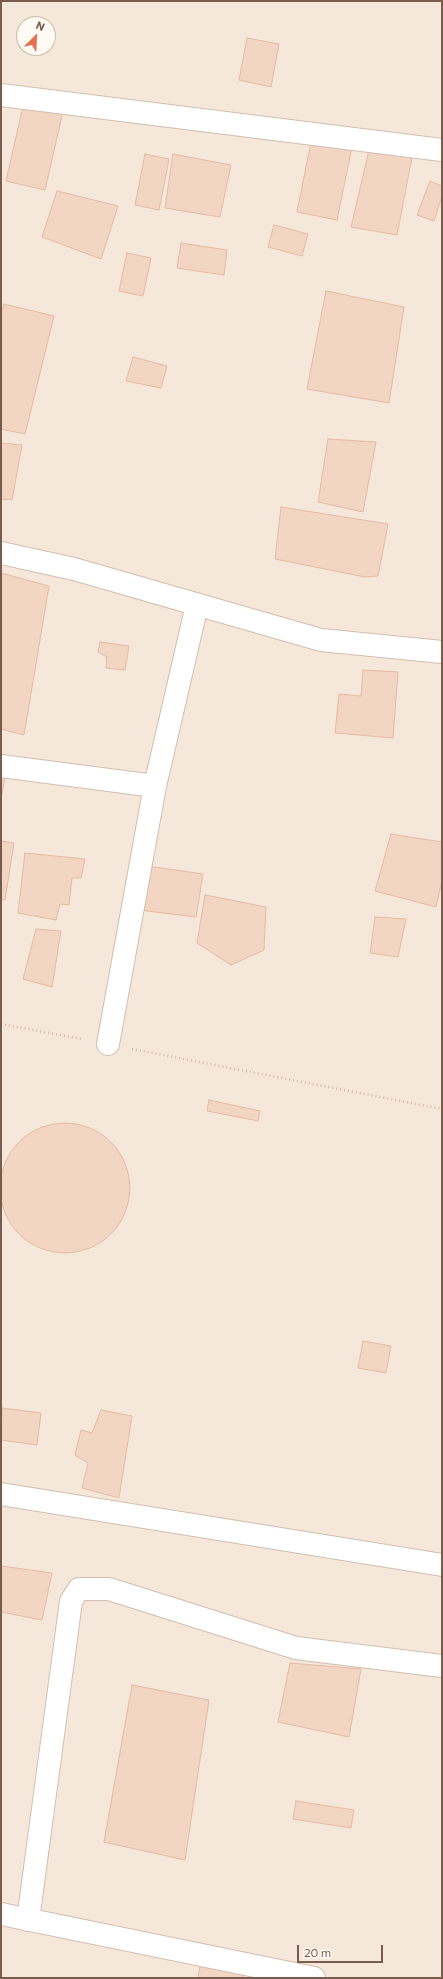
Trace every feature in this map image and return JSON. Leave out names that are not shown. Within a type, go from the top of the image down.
[{"type":"street","points":[[1,95],[442,150]]},
{"type":"street","points":[[1,553],[74,569],[321,640],[442,652]]},
{"type":"street","points":[[108,1044],[155,786],[197,605]]},
{"type":"street","points":[[1,766],[155,786]]},
{"type":"street","points":[[1,1494],[442,1565]]},
{"type":"street","points":[[28,1920],[71,1601],[79,1589],[109,1589],[296,1648],[442,1666]]},
{"type":"street","points":[[1,1914],[314,1978]]},
{"type":"path","points":[[1,1024],[442,1109]]},
{"type":"shaded area","points":[[1,1],[442,1],[442,1978],[1,1978]]},
{"type":"building","points":[[247,38],[279,44],[271,87],[239,80]]},
{"type":"building","points":[[23,106],[64,107],[45,190],[6,181]]},
{"type":"building","points":[[311,142],[352,147],[337,220],[297,212]]},
{"type":"building","points":[[370,146],[413,152],[397,235],[351,227]]},
{"type":"building","points":[[145,154],[169,159],[159,210],[135,205]]},
{"type":"building","points":[[173,154],[231,165],[220,217],[165,208]]},
{"type":"building","points":[[430,181],[442,186],[442,196],[434,221],[417,215]]},
{"type":"building","points":[[57,191],[118,206],[101,259],[42,237]]},
{"type":"building","points":[[274,225],[308,234],[302,256],[268,247]]},
{"type":"building","points":[[181,243],[227,250],[224,275],[177,268]]},
{"type":"building","points":[[127,253],[151,258],[143,296],[119,291]]},
{"type":"building","points":[[326,291],[404,307],[389,403],[307,389]]},
{"type":"building","points":[[4,304],[54,316],[25,434],[1,429],[1,315]]},
{"type":"building","points":[[133,357],[167,366],[161,388],[126,381]]},
{"type":"building","points":[[328,439],[376,442],[363,512],[318,502]]},
{"type":"building","points":[[1,443],[22,445],[12,500],[1,499]]},
{"type":"building","points":[[281,507],[388,524],[378,576],[365,577],[275,559]]},
{"type":"building","points":[[1,573],[49,586],[24,735],[1,729]]},
{"type":"building","points":[[100,642],[129,646],[125,670],[106,668],[107,657],[98,652]]},
{"type":"building","points":[[363,670],[398,672],[393,738],[335,733],[339,694],[361,696]]},
{"type":"building","points":[[1,775],[5,776],[1,800]]},
{"type":"building","points":[[391,834],[442,842],[442,880],[436,907],[375,891]]},
{"type":"building","points":[[1,841],[14,843],[5,900],[1,899]]},
{"type":"building","points":[[25,853],[85,859],[81,878],[72,878],[69,905],[60,904],[56,920],[18,913]]},
{"type":"building","points":[[147,866],[203,874],[196,917],[139,910]]},
{"type":"building","points":[[205,895],[266,907],[264,950],[231,965],[197,943]]},
{"type":"building","points":[[375,917],[406,919],[398,957],[370,953]]},
{"type":"building","points":[[36,929],[61,931],[52,987],[23,979]]},
{"type":"building","points":[[209,1100],[260,1111],[258,1121],[207,1111]]},
{"type":"building","points":[[71,1123],[90,1128],[111,1142],[125,1163],[129,1175],[129,1201],[125,1213],[111,1234],[90,1248],[78,1252],[59,1253],[40,1248],[19,1234],[5,1213],[1,1201],[0,1182],[5,1163],[19,1142],[40,1128],[52,1124]]},
{"type":"building","points":[[363,1341],[391,1346],[386,1373],[358,1368]]},
{"type":"building","points":[[2,1408],[41,1413],[37,1445],[1,1440]]},
{"type":"building","points":[[101,1410],[132,1416],[119,1498],[82,1488],[88,1463],[75,1455],[81,1430],[92,1433]]},
{"type":"building","points":[[1,1566],[52,1573],[42,1620],[1,1612]]},
{"type":"building","points":[[290,1663],[361,1669],[349,1737],[278,1722]]},
{"type":"building","points":[[132,1685],[209,1700],[185,1860],[104,1842]]},
{"type":"building","points":[[296,1801],[354,1810],[351,1828],[293,1819]]},
{"type":"building","points":[[200,1966],[244,1971],[243,1978],[198,1978]]}]
